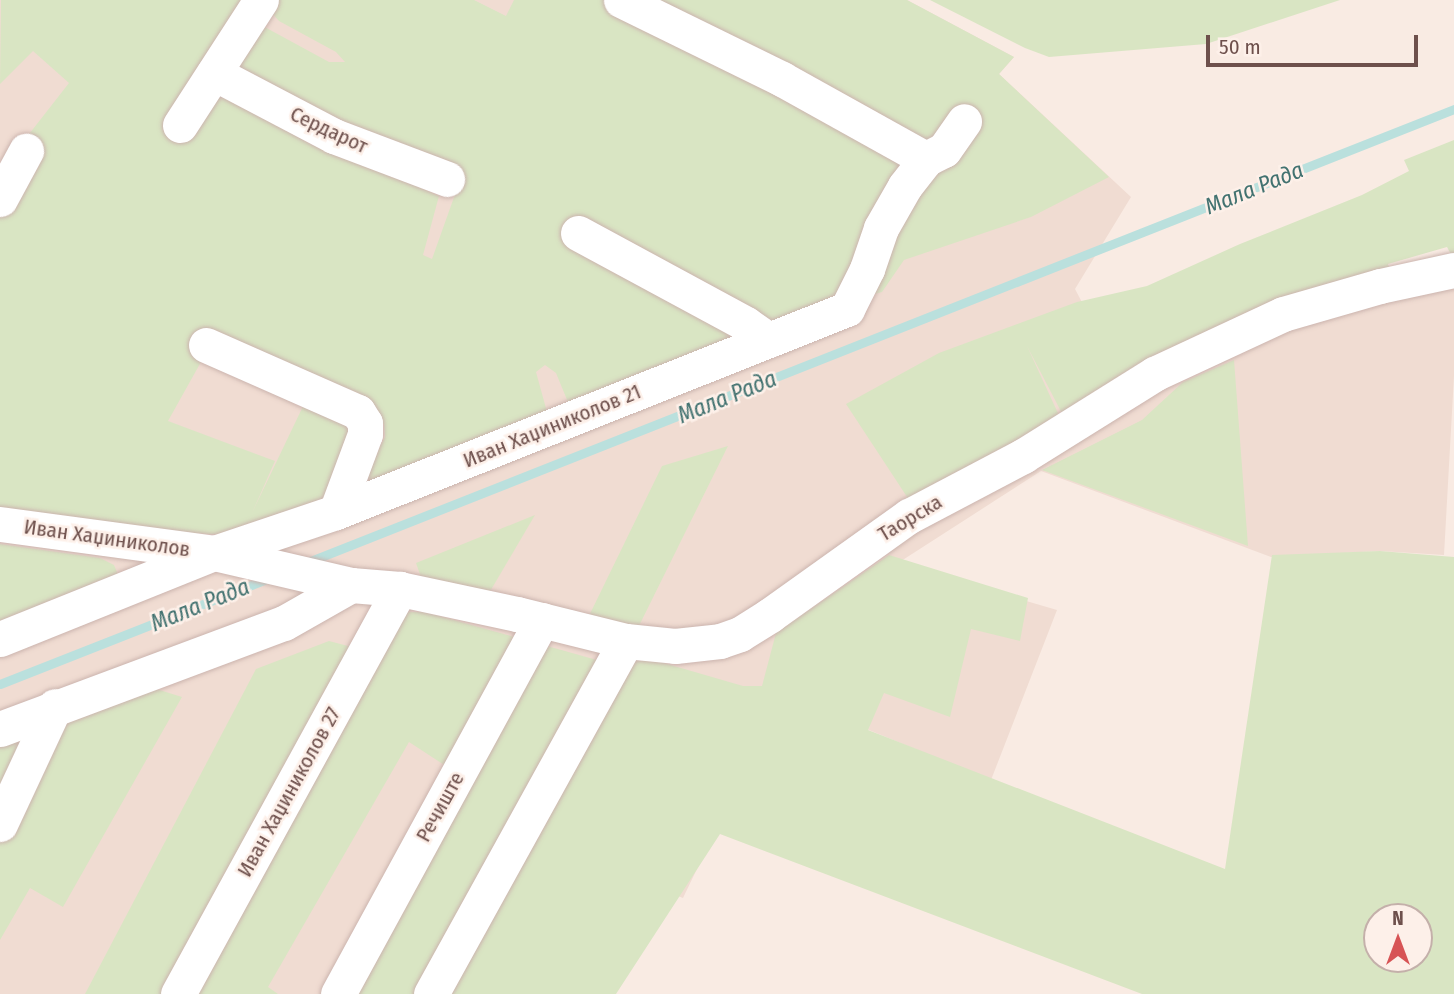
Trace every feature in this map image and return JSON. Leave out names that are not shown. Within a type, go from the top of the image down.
[{"type":"street","points":[[180,125],[261,0]]},
{"type":"street","points":[[621,0],[782,79],[926,159]]},
{"type":"street","name":"Сердарот","points":[[214,72],[334,136],[447,179]]},
{"type":"street","name":"Иван Хаџиниколов 21","points":[[215,553],[336,512],[847,309],[867,269],[881,228],[926,159],[944,150],[964,121]]},
{"type":"street","points":[[0,199],[26,151]]},
{"type":"street","points":[[578,233],[746,324],[769,340]]},
{"type":"street","name":"Таорска","points":[[351,585],[400,589],[626,641],[675,646],[720,641],[740,634],[909,516],[1023,456],[1154,374],[1283,314],[1380,285],[1454,270]]},
{"type":"street","points":[[206,345],[358,412],[365,423],[365,434],[336,512]]},
{"type":"street","name":"Иван Хаџиниколов","points":[[0,524],[215,553],[351,585]]},
{"type":"street","points":[[0,639],[215,553]]},
{"type":"street","points":[[0,729],[55,706],[284,623],[351,585]]},
{"type":"street","name":"Иван Хаџиниколов 27","points":[[178,994],[400,589]]},
{"type":"street","name":"Речиште","points":[[338,994],[542,620]]},
{"type":"street","points":[[433,989],[626,641]]},
{"type":"street","points":[[0,824],[55,706]]},
{"type":"shaded area","points":[[0,0],[907,0],[1014,57],[999,74],[1131,197],[1075,289],[1125,384],[1454,265],[1454,376],[1444,555],[1380,551],[1271,557],[1041,471],[898,563],[1057,610],[991,780],[781,694],[683,898],[540,842],[448,994],[0,994]]},
{"type":"green space","points":[[1,0],[257,0],[205,85],[312,145],[356,159],[439,196],[423,255],[432,259],[458,186],[225,75],[261,25],[329,62],[345,62],[336,52],[279,21],[270,11],[276,0],[474,0],[506,16],[514,0],[604,0],[912,162],[853,278],[820,309],[745,341],[570,407],[556,373],[545,365],[536,372],[547,412],[354,498],[385,437],[384,424],[311,388],[206,353],[168,421],[275,461],[252,513],[306,400],[352,426],[331,506],[242,536],[0,521],[0,210],[26,138],[69,83],[33,51],[0,84]]},
{"type":"green space","points":[[646,0],[907,0],[1014,57],[999,74],[1109,177],[1031,217],[904,260],[882,292],[852,300],[943,148]]},
{"type":"green space","points":[[930,0],[1340,0],[1206,44],[1049,57],[1025,48]]},
{"type":"green space","points":[[1454,140],[1454,260],[1447,247],[1388,264],[1392,278],[1067,423],[1027,346],[1063,424],[913,506],[846,404],[939,353],[1077,302],[1147,286],[1240,244],[1362,195],[1409,171],[1404,160]]},
{"type":"green space","points":[[1234,360],[1248,546],[1042,470],[1142,420],[1183,382]]},
{"type":"green space","points":[[728,446],[634,636],[585,624],[662,466]]},
{"type":"green space","points":[[535,515],[485,600],[423,583],[416,563]]},
{"type":"green space","points":[[0,544],[100,558],[114,565],[122,584],[0,631]]},
{"type":"green space","points":[[1380,551],[1454,557],[1454,994],[1142,994],[720,834],[616,994],[448,994],[538,838],[631,660],[657,661],[743,686],[762,686],[776,633],[889,555],[1028,598],[1020,641],[971,629],[950,717],[884,693],[868,730],[1225,869],[1272,555]]},
{"type":"green space","points":[[407,612],[425,612],[529,641],[455,772],[409,742],[268,987],[278,994],[193,994]]},
{"type":"green space","points":[[329,641],[348,646],[356,656],[174,994],[85,994],[256,669]]},
{"type":"green space","points":[[540,644],[611,664],[425,994],[342,994]]},
{"type":"green space","points":[[153,688],[182,697],[63,907],[30,888],[0,940],[0,837],[58,722]]},
{"type":"green space","points":[[33,731],[0,806],[0,745]]},
{"type":"waterway","name":"Мала Рада","points":[[308,562],[1454,109]]},
{"type":"waterway","name":"Мала Рада","points":[[0,684],[269,578]]}]
